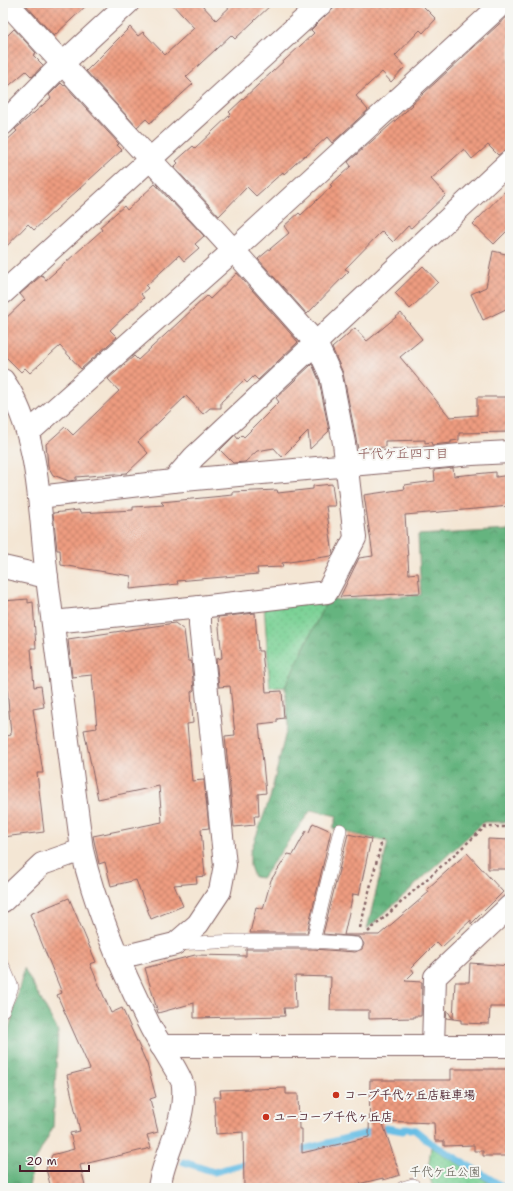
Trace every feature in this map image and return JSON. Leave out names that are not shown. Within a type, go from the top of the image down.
[{"type":"street","points":[[7,3],[234,250],[316,343],[331,376],[344,443],[355,538],[327,592],[53,622]]},
{"type":"street","points":[[3,124],[62,64],[128,3]]},
{"type":"street","points":[[3,293],[322,3]]},
{"type":"street","points":[[28,433],[234,250],[503,3]]},
{"type":"street","points":[[173,481],[194,457],[510,161]]},
{"type":"street","points":[[3,380],[12,392],[28,433],[39,497],[47,577],[82,850],[89,884],[118,958],[161,1046],[183,1084],[180,1122],[161,1174],[159,1188]]},
{"type":"street","points":[[39,497],[173,481],[472,454],[510,452]]},
{"type":"street","points":[[3,567],[47,577]]},
{"type":"street","points":[[118,958],[175,944],[198,924],[220,891],[225,865],[200,625],[200,607]]},
{"type":"street","points":[[3,901],[42,864],[82,850]]},
{"type":"street","points":[[433,1046],[435,977],[510,906]]},
{"type":"street","points":[[161,1046],[510,1046]]},
{"type":"lane","points":[[313,941],[340,830]]},
{"type":"lane","points":[[175,944],[237,941],[313,941],[356,944]]},
{"type":"lane","points":[[3,966],[12,987],[3,1010]]},
{"type":"lane","points":[[403,1188],[413,1185],[413,1188]]},
{"type":"path","points":[[356,944],[485,827],[510,827]]},
{"type":"path","points":[[356,944],[382,840]]},
{"type":"green space","points":[[510,530],[510,822],[484,822],[367,929],[388,842],[333,829],[337,816],[311,810],[262,878],[254,877],[250,866],[250,853],[270,798],[288,723],[285,687],[328,598],[339,600],[421,595],[418,535]]},
{"type":"green space","points":[[328,598],[285,687],[270,688],[264,605]]},
{"type":"green space","points":[[24,968],[58,1031],[53,1127],[32,1167],[29,1188],[3,1188],[3,1054]]},
{"type":"green space","name":"千代ケ丘公園","points":[[431,1147],[498,1188],[433,1188],[428,1170]]},
{"type":"building","points":[[24,3],[89,3],[54,36]]},
{"type":"building","points":[[171,3],[200,3],[216,20],[234,3],[273,3],[235,39],[231,35],[186,77],[193,84],[150,123],[146,119],[137,127],[86,71],[130,27],[138,36],[143,32],[165,55],[194,28]]},
{"type":"building","points":[[338,3],[420,3],[436,19],[423,33],[420,30],[395,56],[405,67],[391,82],[382,72],[356,96],[368,110],[332,143],[327,137],[284,174],[283,172],[256,196],[247,187],[219,216],[174,167],[178,163],[176,161],[193,146],[195,148],[231,114],[229,112],[314,33],[311,30]]},
{"type":"building","points":[[510,14],[510,149],[507,149],[498,155],[488,145],[472,159],[464,149],[431,179],[446,195],[411,228],[408,226],[393,242],[382,231],[345,269],[349,271],[307,314],[258,259],[289,233],[284,226],[299,213],[301,215],[332,186],[330,185],[351,166],[348,162],[413,105],[412,104]]},
{"type":"building","points":[[14,29],[36,53],[33,55],[43,65],[32,77],[26,71],[3,91],[3,40]]},
{"type":"building","points":[[61,83],[64,86],[65,85],[119,144],[117,145],[122,150],[34,230],[28,224],[3,250],[3,144],[17,131],[15,129],[51,98],[49,95]]},
{"type":"building","points":[[155,184],[204,236],[195,244],[199,248],[184,261],[179,255],[146,286],[148,288],[141,294],[144,298],[110,330],[117,337],[81,369],[60,346],[30,373],[25,368],[21,372],[3,354],[3,321],[25,300],[20,294],[42,275],[46,280],[102,230],[100,227],[124,206],[127,210]]},
{"type":"building","points":[[510,186],[510,228],[494,244],[473,224]]},
{"type":"building","points":[[493,251],[510,255],[507,276],[510,284],[510,307],[483,320],[471,294],[486,287]]},
{"type":"building","points":[[423,266],[438,282],[410,309],[395,293]]},
{"type":"building","points":[[237,273],[298,342],[258,380],[254,376],[247,383],[244,380],[221,402],[221,408],[210,408],[203,414],[186,396],[138,442],[148,453],[127,473],[76,477],[76,480],[69,481],[53,475],[48,466],[46,444],[65,427],[73,435],[119,391],[108,379],[134,356],[138,360],[207,296],[210,299]]},
{"type":"building","points":[[401,313],[422,339],[400,357],[450,417],[477,415],[477,397],[510,397],[510,432],[459,433],[459,440],[451,441],[451,443],[432,445],[431,442],[425,443],[425,440],[385,441],[385,447],[358,449],[343,373],[332,348],[355,328],[367,341]]},
{"type":"building","points":[[312,364],[319,380],[329,431],[310,449],[308,431],[282,457],[274,448],[257,451],[245,462],[233,463],[220,450],[235,435],[238,439],[242,435],[244,437],[279,402],[276,398]]},
{"type":"building","points":[[453,468],[454,476],[496,472],[496,477],[510,475],[510,506],[405,515],[409,574],[418,573],[420,593],[340,597],[359,558],[373,556],[364,495],[405,489],[404,485],[435,481],[434,470]]},
{"type":"building","points":[[332,484],[335,506],[326,506],[333,554],[331,556],[282,563],[283,567],[257,568],[258,574],[177,581],[178,584],[130,589],[131,576],[61,565],[60,550],[57,550],[53,513],[79,510],[80,513],[133,510],[133,507],[164,505],[161,502],[233,495],[233,492],[277,490],[278,493],[313,489],[313,486]]},
{"type":"building","points":[[28,599],[28,603],[33,602],[36,648],[31,648],[34,687],[41,686],[44,707],[33,709],[43,773],[37,773],[44,832],[3,837],[3,737],[11,735],[5,665],[3,666],[3,601]]},
{"type":"building","points":[[255,613],[258,651],[262,651],[266,692],[282,691],[284,718],[277,719],[277,722],[259,724],[266,793],[258,794],[259,816],[254,816],[255,825],[234,827],[225,736],[235,735],[230,686],[219,687],[216,659],[222,658],[218,617]]},
{"type":"building","points":[[175,623],[184,630],[188,661],[191,661],[194,690],[191,692],[193,723],[187,724],[192,781],[204,780],[209,828],[201,829],[205,876],[196,877],[197,883],[174,885],[183,906],[151,919],[136,880],[111,886],[105,862],[99,864],[93,836],[162,822],[159,786],[98,799],[84,730],[97,728],[92,675],[72,677],[68,639]]},
{"type":"building","points":[[313,823],[331,831],[307,933],[250,933],[256,907],[263,909],[271,880],[288,854],[293,855],[306,831],[309,832]]},
{"type":"building","points":[[348,834],[371,839],[359,895],[353,894],[344,935],[379,935],[429,892],[427,889],[467,853],[503,892],[471,924],[471,920],[442,947],[437,942],[411,968],[414,972],[405,981],[422,982],[421,1016],[414,1016],[414,1018],[369,1019],[369,1010],[330,1010],[331,977],[295,976],[296,1008],[284,1008],[285,1016],[194,1018],[194,1003],[158,1013],[145,968],[195,955],[246,956],[246,949],[313,949],[355,952],[362,949],[364,944],[360,937],[323,934]]},
{"type":"building","points":[[488,839],[510,840],[510,869],[488,869]]},
{"type":"building","points":[[69,898],[96,962],[90,964],[111,1013],[122,1008],[147,1064],[156,1097],[150,1099],[158,1132],[147,1135],[151,1148],[80,1165],[85,1185],[73,1188],[51,1188],[46,1169],[52,1155],[74,1149],[70,1133],[80,1131],[67,1075],[90,1069],[57,995],[62,993],[30,914]]},
{"type":"building","points":[[470,963],[510,966],[510,1007],[490,1007],[489,1024],[461,1023],[461,1020],[453,1019],[455,982],[469,982]]},
{"type":"building","points":[[447,1010],[453,1019],[446,1018]]},
{"type":"building","points":[[451,1069],[510,1069],[510,1156],[483,1156],[483,1151],[474,1151],[474,1145],[444,1146],[444,1141],[435,1141],[434,1123],[382,1121],[400,1175],[342,1188],[244,1188],[243,1132],[216,1134],[214,1097],[221,1097],[220,1090],[286,1088],[286,1094],[298,1094],[299,1129],[302,1129],[302,1153],[369,1137],[370,1080],[451,1080]]},
{"type":"waterway","points":[[293,1152],[386,1128],[403,1131],[406,1128],[415,1130],[431,1143],[505,1188]]},
{"type":"waterway","points":[[184,1162],[214,1172],[252,1162]]},
{"type":"place","name":"コープ千代ヶ丘店駐車場","points":[[336,1095]]},
{"type":"place","name":"ユーコープ千代ヶ丘店","points":[[266,1117]]},
{"type":"district","name":"千代ケ丘四丁目","points":[[403,453]]}]
